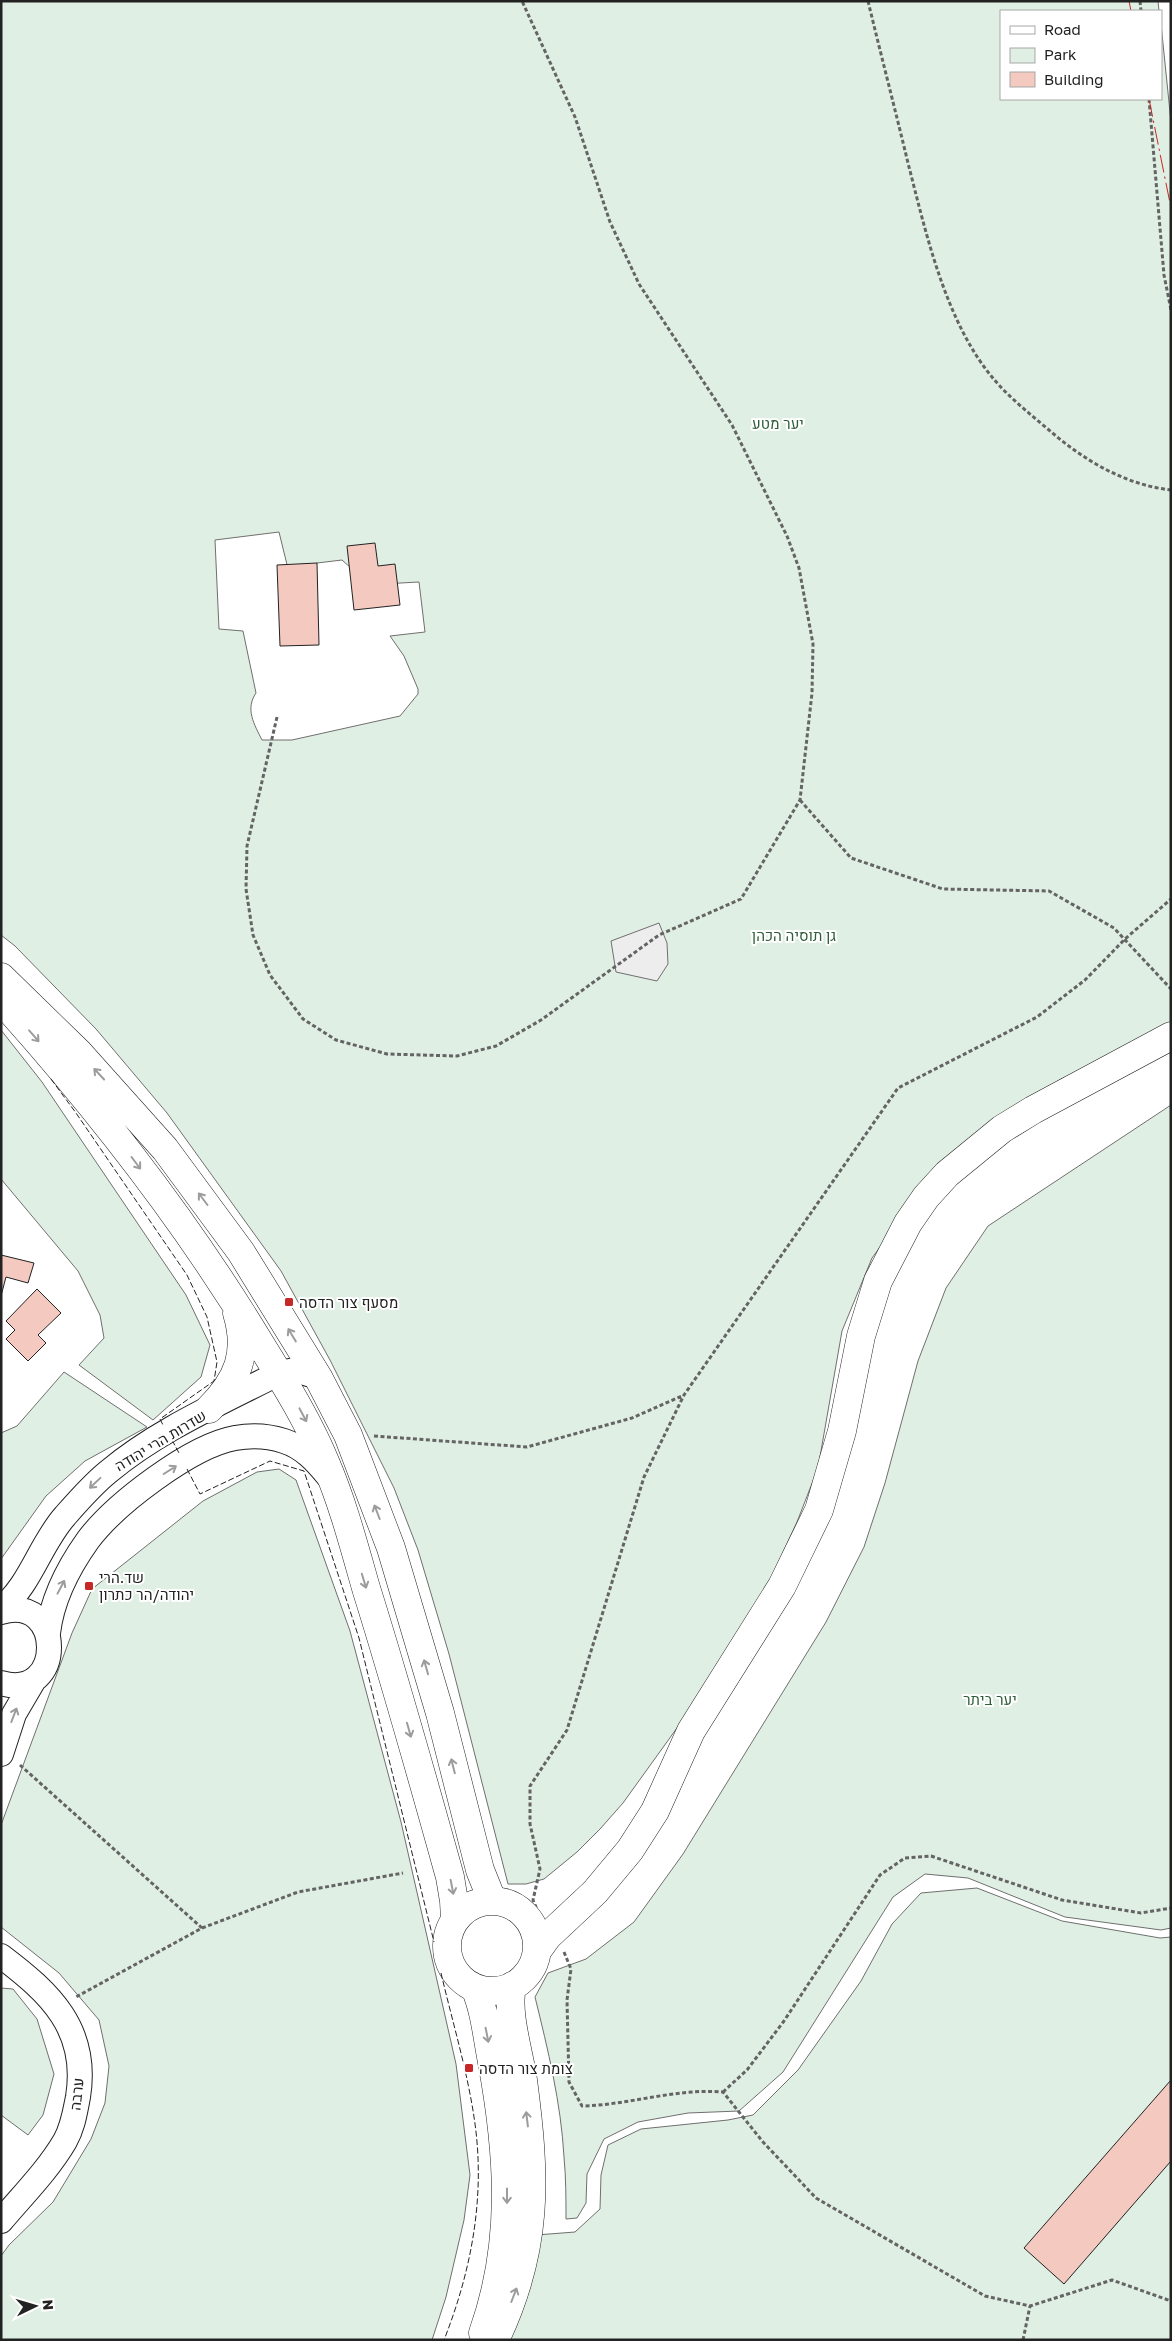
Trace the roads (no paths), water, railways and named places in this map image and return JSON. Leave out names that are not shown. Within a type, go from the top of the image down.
[{"type":"main road","points":[[1,977],[79,1053],[165,1149],[241,1252],[318,1377],[348,1435],[391,1548],[440,1713],[480,1870],[492,1900]]},
{"type":"main road","points":[[1,1000],[34,1037],[130,1154],[230,1292],[303,1416],[334,1484],[396,1683],[450,1877],[454,1901],[454,1920],[447,1941],[450,1962],[457,1975],[475,1988],[489,1991],[512,1986],[529,1972],[537,1927],[595,1892],[613,1872],[655,1812],[691,1731],[782,1586],[819,1510],[842,1431],[863,1327],[878,1282],[908,1224],[926,1198],[947,1174],[1002,1129],[1032,1110],[1171,1036]]},
{"type":"main road","points":[[209,1409],[232,1381],[240,1362],[243,1343],[241,1328],[230,1292]]},
{"type":"main road","points":[[454,1920],[471,1905],[492,1900],[514,1906],[537,1927]]},
{"type":"main road","points":[[495,2340],[519,2283],[525,2257],[532,2200],[529,2133],[511,2006],[512,1986]]},
{"type":"main road","points":[[475,1988],[481,2005],[497,2089],[506,2164],[507,2210],[504,2245],[480,2340]]},
{"type":"street","name":"שדרות הרי יהודה","points":[[1,1611],[15,1598],[62,1519],[86,1492],[133,1453],[209,1409],[279,1373],[294,1370],[318,1377]]},
{"type":"street","name":"שדרות הרי יהודה","points":[[34,1680],[43,1671],[49,1659],[48,1633],[50,1615],[57,1594],[88,1540],[129,1498],[152,1481],[206,1449],[235,1438],[254,1436],[284,1440],[298,1447],[311,1456],[334,1484]]},
{"type":"street","points":[[1,1611],[21,1611],[33,1616],[48,1633]]},
{"type":"street","points":[[1,1683],[8,1686],[22,1685],[34,1680]]},
{"type":"street","points":[[2,1752],[18,1706],[34,1680]]},
{"type":"street","name":"ערבה","points":[[1,2221],[51,2162],[66,2139],[75,2115],[80,2083],[78,2056],[70,2028],[58,2007],[42,1988],[6,1961]]},
{"type":"place","name":"מסעף צור הדסה","points":[[289,1302]]},
{"type":"place","name":"שד.הרי יהודה/הר כתרון","points":[[89,1586]]},
{"type":"place","name":"צומת צור הדסה","points":[[469,2068]]},
{"type":"park label","name":"יער מטע","points":[[778,423]]},
{"type":"park label","name":"גן תוסיה הכהן","points":[[794,935]]},
{"type":"park label","name":"יער ביתר","points":[[990,1699]]}]
